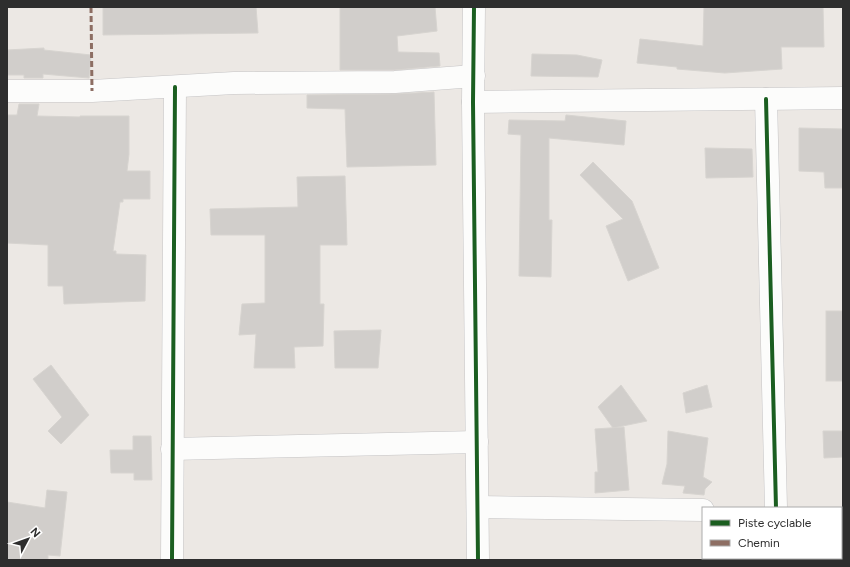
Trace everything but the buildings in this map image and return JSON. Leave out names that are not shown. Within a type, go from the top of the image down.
[{"type":"street","points":[[474,7],[473,102],[478,560]]},
{"type":"street","points":[[7,91],[92,91],[234,83],[395,82],[474,76]]},
{"type":"street","points":[[172,560],[175,87]]},
{"type":"street","points":[[473,102],[843,98]]},
{"type":"street","points":[[766,99],[776,507]]},
{"type":"street","points":[[172,449],[477,442]]},
{"type":"street","points":[[478,507],[702,510]]},
{"type":"marked path","points":[[91,7],[92,91]]},
{"type":"cycle path","points":[[474,7],[473,102],[478,560]]},
{"type":"cycle path","points":[[172,560],[175,87]]},
{"type":"cycle path","points":[[766,99],[776,507]]}]
